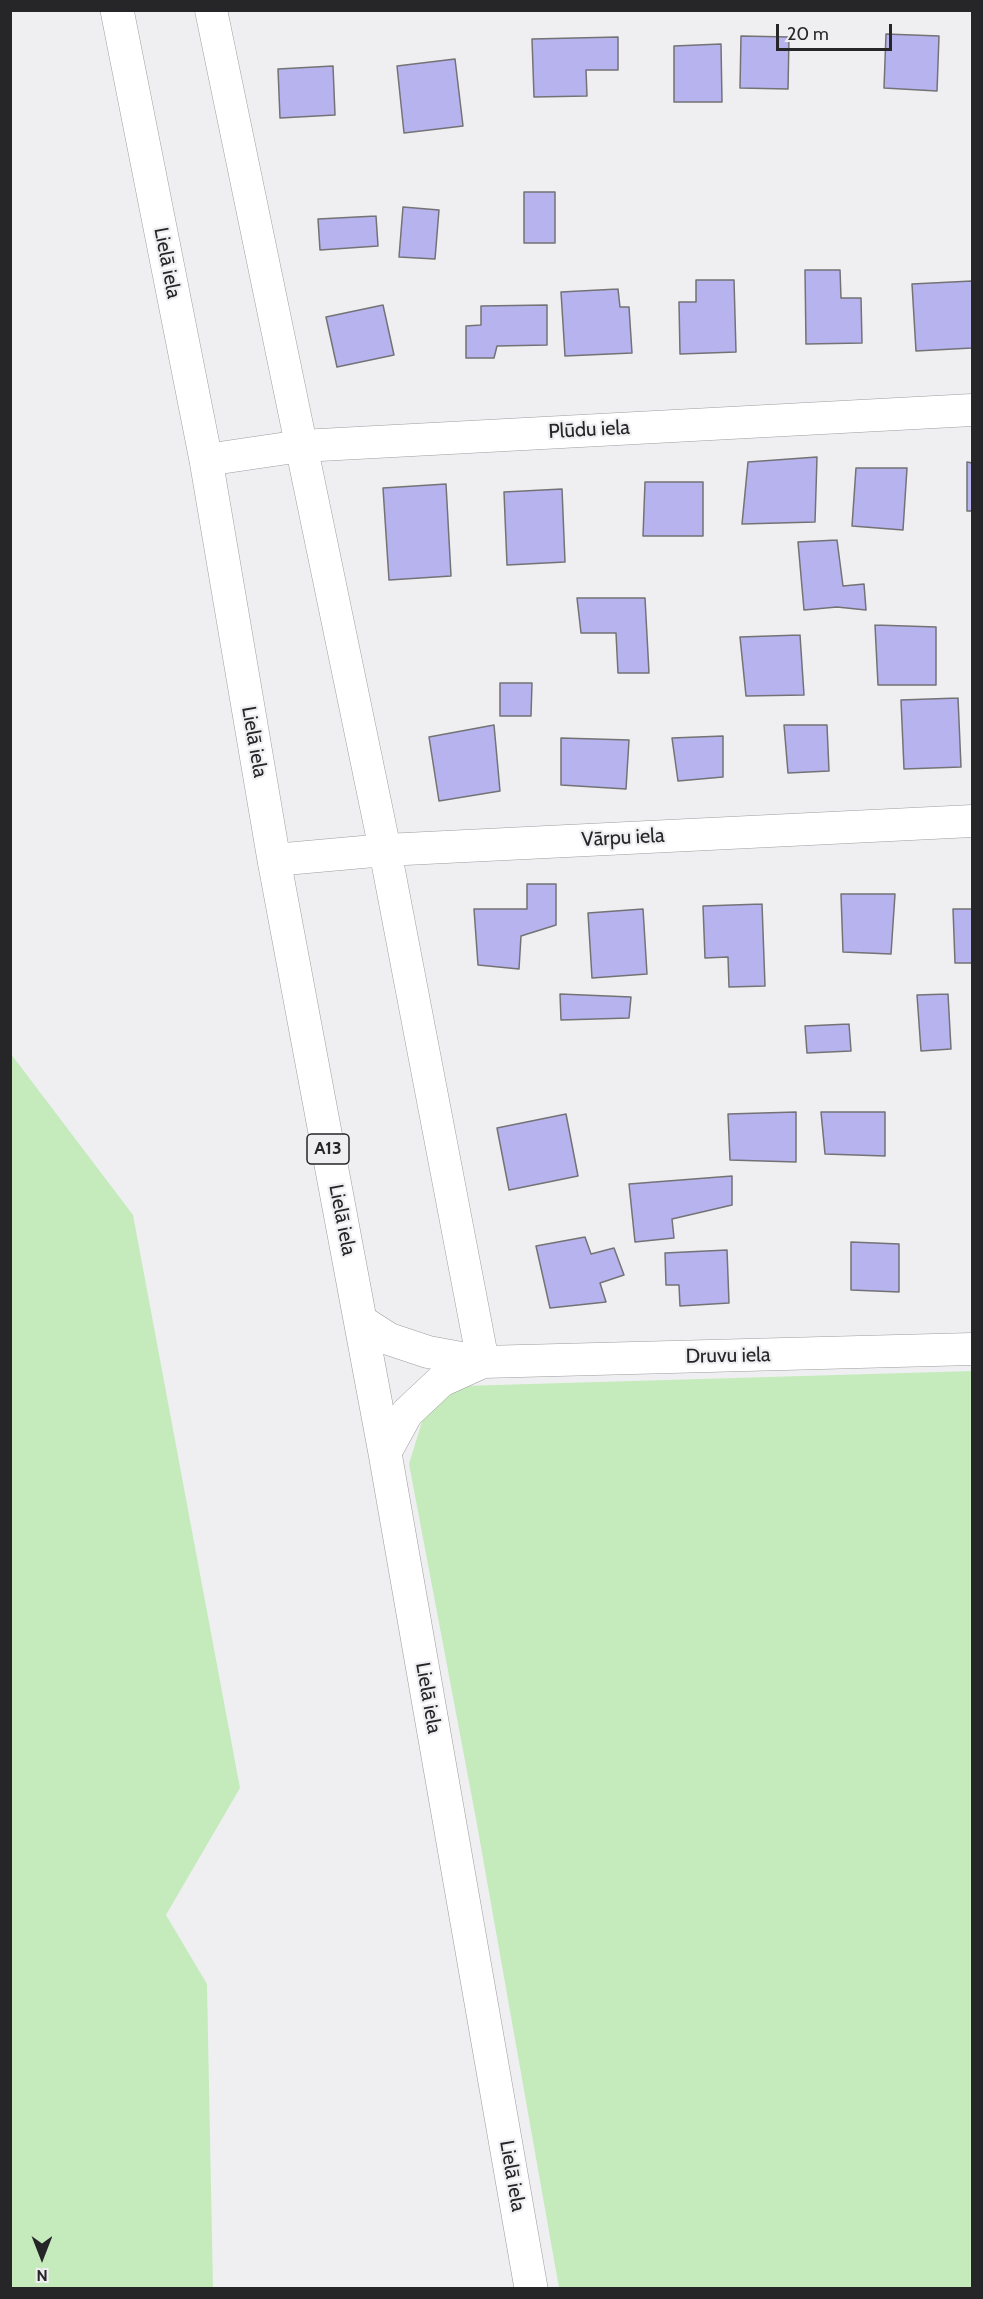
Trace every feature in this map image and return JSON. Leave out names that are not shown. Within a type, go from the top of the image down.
[{"type":"main road","name":"Lielā iela","points":[[117,10],[206,460],[274,860],[385,1453],[531,2289]]},
{"type":"street","points":[[211,10],[385,850],[483,1362]]},
{"type":"street","name":"Plūdu iela","points":[[206,460],[301,446],[972,410]]},
{"type":"street","name":"Vārpu iela","points":[[274,860],[385,850],[972,821]]},
{"type":"street","name":"Druvu iela","points":[[361,1321],[388,1339],[428,1352],[483,1362],[972,1350]]},
{"type":"street","name":"Druvu iela","points":[[385,1453],[407,1413],[441,1381],[483,1362]]},
{"type":"green space","points":[[11,1054],[133,1215],[240,1788],[166,1915],[207,1984],[213,2288],[11,2288]]},
{"type":"green space","points":[[972,1371],[972,2288],[559,2288],[476,1819],[409,1464],[424,1415],[462,1386]]},
{"type":"building","points":[[886,34],[939,36],[937,91],[884,88]]},
{"type":"building","points":[[741,36],[789,37],[788,89],[740,88]]},
{"type":"building","points":[[618,37],[618,70],[586,70],[587,96],[534,97],[532,39]]},
{"type":"building","points":[[721,44],[722,102],[674,102],[674,46]]},
{"type":"building","points":[[455,59],[463,126],[404,133],[397,66]]},
{"type":"building","points":[[333,66],[335,115],[280,118],[278,69]]},
{"type":"building","points":[[524,192],[555,192],[555,243],[524,243]]},
{"type":"building","points":[[403,207],[439,210],[435,259],[399,257]]},
{"type":"building","points":[[376,216],[378,246],[320,250],[318,219]]},
{"type":"building","points":[[805,270],[840,270],[841,298],[861,298],[862,343],[806,344]]},
{"type":"building","points":[[696,280],[734,280],[736,352],[680,354],[679,302],[696,302]]},
{"type":"building","points":[[972,281],[972,348],[916,351],[912,284]]},
{"type":"building","points":[[618,289],[620,307],[629,307],[632,353],[565,356],[561,292]]},
{"type":"building","points":[[383,305],[394,355],[337,367],[326,317]]},
{"type":"building","points":[[547,305],[547,345],[497,346],[494,358],[466,358],[466,326],[481,325],[481,306]]},
{"type":"building","points":[[817,457],[815,522],[742,524],[748,462]]},
{"type":"building","points":[[967,462],[972,463],[972,511],[967,511]]},
{"type":"building","points":[[856,468],[907,468],[903,530],[852,526]]},
{"type":"building","points":[[645,482],[703,482],[703,536],[643,536]]},
{"type":"building","points":[[446,484],[451,576],[389,580],[383,488]]},
{"type":"building","points":[[562,489],[565,562],[507,565],[504,492]]},
{"type":"building","points":[[837,540],[843,586],[864,584],[866,610],[837,607],[804,610],[798,542]]},
{"type":"building","points":[[577,598],[645,598],[649,673],[618,673],[616,633],[581,633]]},
{"type":"building","points":[[875,625],[936,627],[936,685],[878,685]]},
{"type":"building","points":[[800,635],[804,695],[746,696],[740,637]]},
{"type":"building","points":[[500,683],[532,683],[531,716],[500,716]]},
{"type":"building","points":[[958,698],[961,767],[904,769],[901,700]]},
{"type":"building","points":[[494,725],[500,791],[439,801],[429,737]]},
{"type":"building","points":[[784,725],[827,725],[829,771],[788,773]]},
{"type":"building","points":[[723,736],[723,777],[678,781],[672,738]]},
{"type":"building","points":[[561,738],[629,740],[626,789],[561,785]]},
{"type":"building","points":[[527,884],[556,884],[556,925],[521,936],[519,969],[478,965],[474,909],[527,909]]},
{"type":"building","points":[[841,894],[895,894],[891,954],[843,952]]},
{"type":"building","points":[[762,904],[765,986],[729,987],[728,957],[705,958],[703,906]]},
{"type":"building","points":[[643,909],[647,974],[592,978],[588,913]]},
{"type":"building","points":[[953,909],[972,909],[972,963],[955,963]]},
{"type":"building","points":[[560,994],[631,997],[629,1018],[561,1020]]},
{"type":"building","points":[[948,994],[951,1049],[921,1051],[917,995]]},
{"type":"building","points":[[849,1024],[851,1051],[807,1053],[805,1026]]},
{"type":"building","points":[[796,1112],[796,1162],[730,1160],[728,1114]]},
{"type":"building","points":[[821,1112],[885,1112],[885,1156],[825,1154]]},
{"type":"building","points":[[566,1114],[578,1176],[509,1190],[497,1128]]},
{"type":"building","points":[[732,1176],[732,1205],[672,1219],[674,1238],[635,1242],[629,1184]]},
{"type":"building","points":[[585,1237],[591,1254],[614,1248],[624,1275],[600,1283],[606,1302],[550,1308],[536,1246]]},
{"type":"building","points":[[851,1242],[899,1244],[899,1292],[851,1290]]},
{"type":"building","points":[[727,1250],[729,1303],[680,1306],[679,1285],[666,1285],[665,1253]]}]
